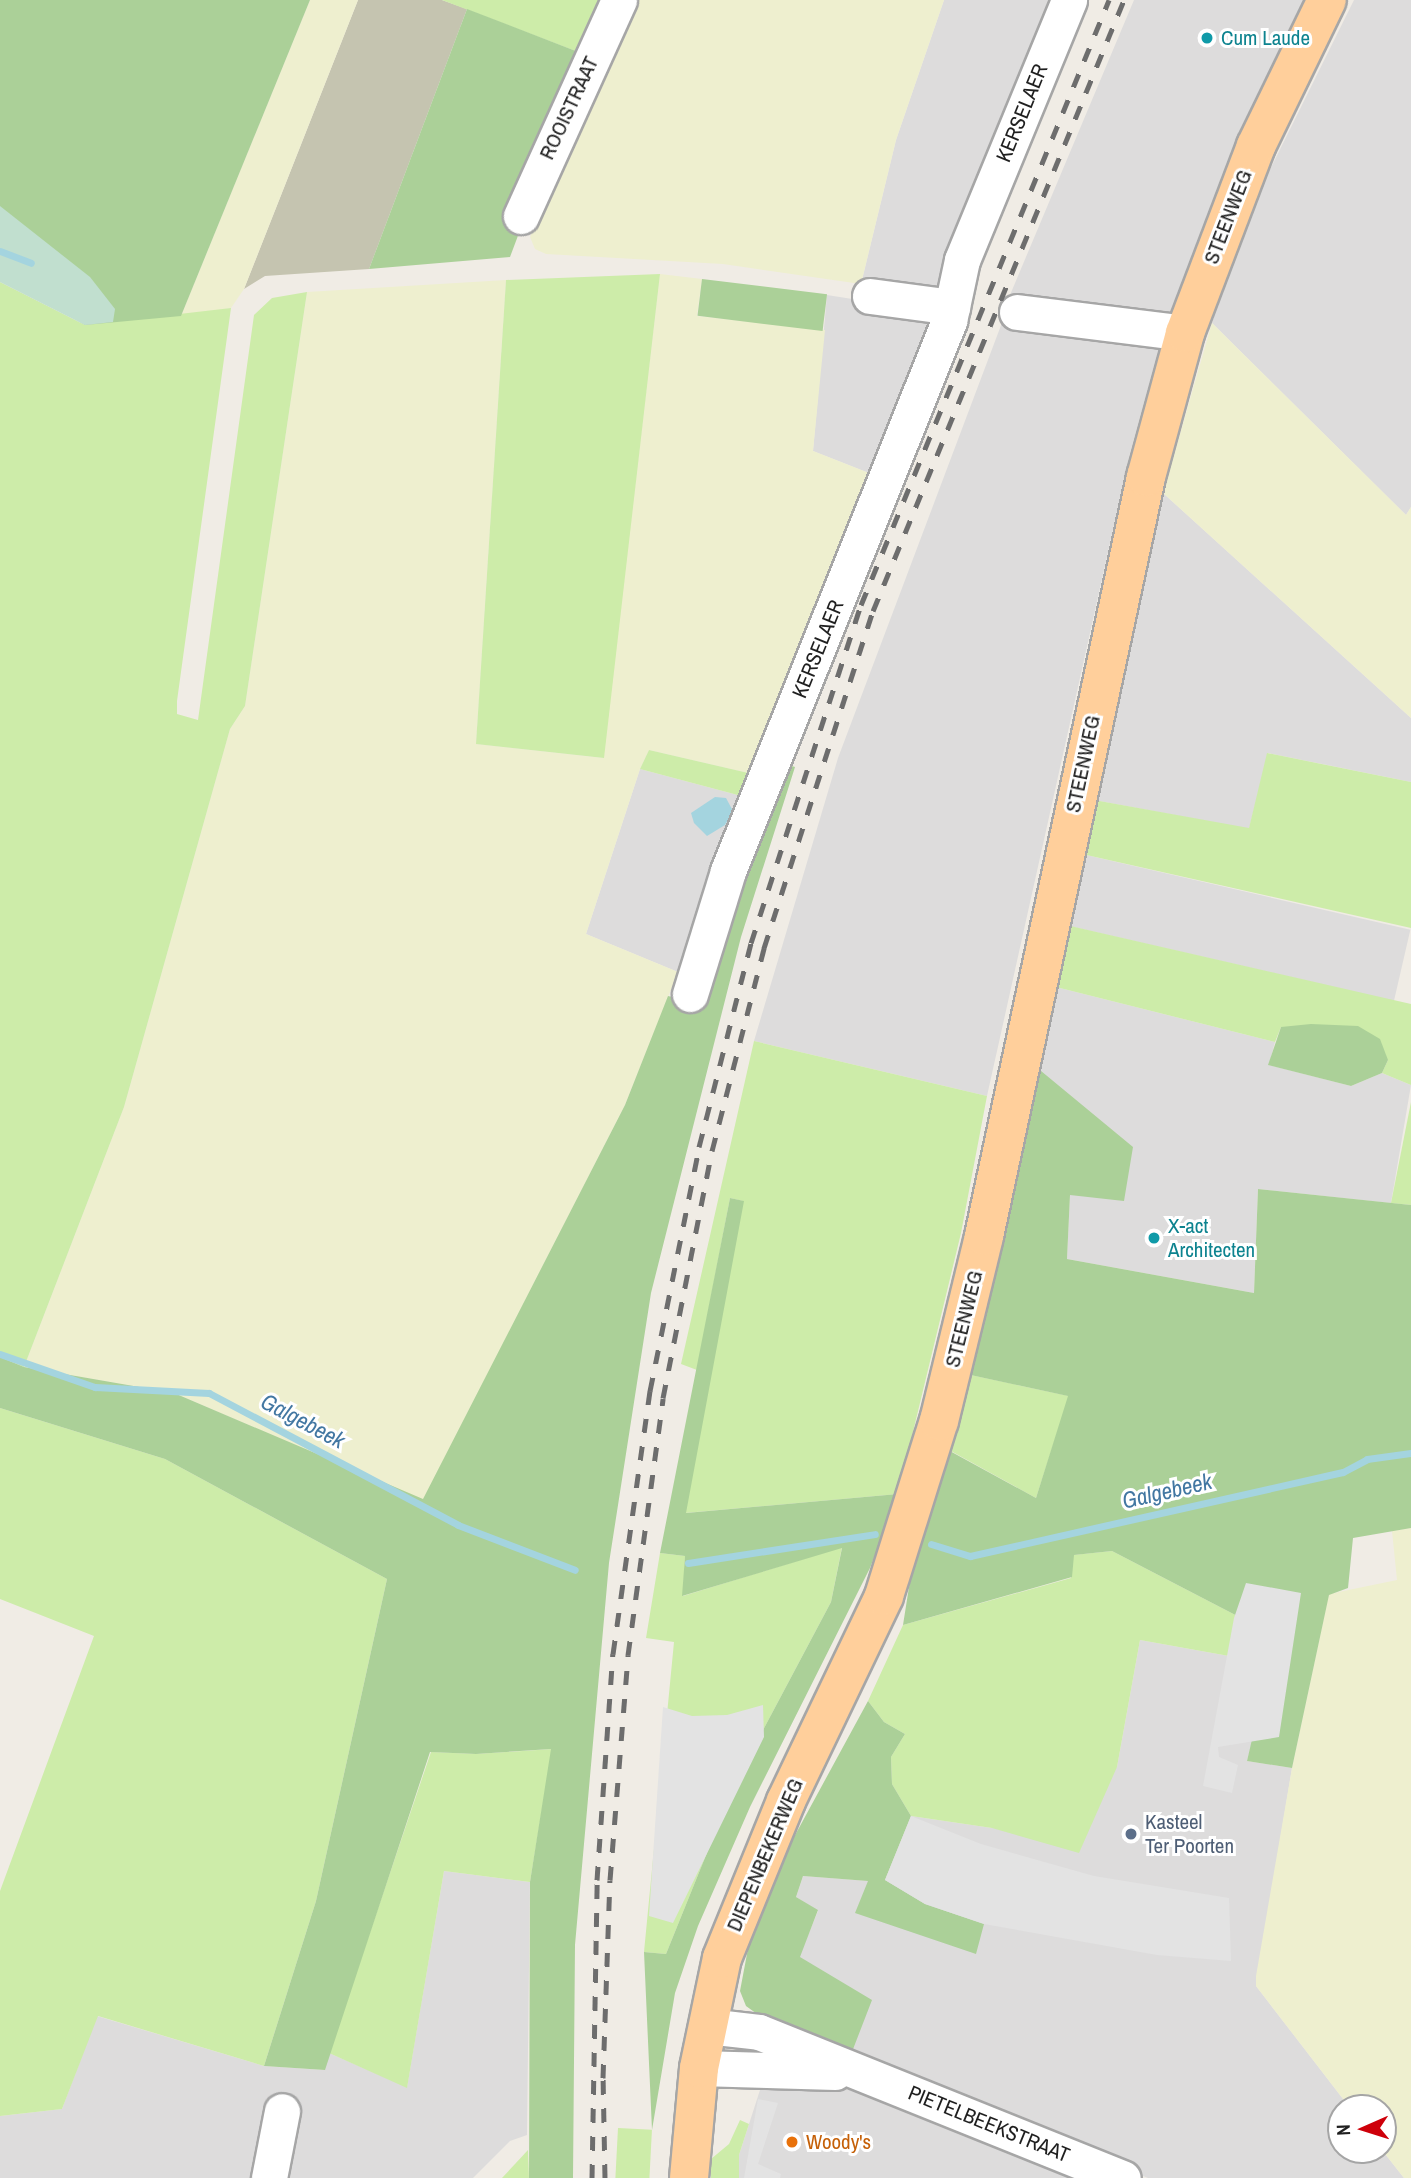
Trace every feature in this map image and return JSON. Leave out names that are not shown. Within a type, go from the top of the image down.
[{"type":"main road","name":"STEENWEG","points":[[902,1550],[939,1421],[984,1236],[1146,477],[1185,333],[1256,146],[1327,0]]},
{"type":"main road","name":"DIEPENBEKERWEG","points":[[689,2178],[699,2068],[722,1958],[786,1801],[841,1690],[902,1550]]},
{"type":"street","name":"ROOISTRAAT","points":[[521,216],[619,0]]},
{"type":"street","name":"KERSELAER","points":[[690,994],[728,870],[952,307],[962,260],[1069,0]]},
{"type":"street","points":[[870,296],[952,307]]},
{"type":"street","points":[[1017,312],[1185,333]]},
{"type":"street","name":"PIETELBEEKSTRAAT","points":[[707,2026],[759,2032],[854,2073],[1123,2178]]},
{"type":"street","name":"PIETELBEEKSTRAAT","points":[[699,2068],[854,2073]]},
{"type":"street","points":[[269,2178],[282,2111]]},
{"type":"shaded area","points":[[310,0],[358,0],[244,289],[231,308],[181,316]]},
{"type":"shaded area","points":[[358,0],[442,0],[467,9],[369,269],[265,276],[244,289]]},
{"type":"shaded area","points":[[628,0],[944,0],[896,140],[861,284],[723,264],[546,254],[535,249],[530,237]]},
{"type":"shaded area","points":[[944,0],[1059,0],[941,295],[861,284],[896,140]]},
{"type":"shaded area","points":[[1134,0],[1308,0],[1264,83],[1220,184],[1169,319],[1010,295]]},
{"type":"shaded area","points":[[1354,0],[1411,0],[1411,507],[1406,515],[1212,323],[1237,236]]},
{"type":"shaded area","points":[[0,206],[90,277],[115,309],[113,322],[85,325],[0,282]]},
{"type":"shaded area","points":[[660,274],[702,279],[697,316],[825,330],[813,451],[874,475],[757,775],[649,750],[640,769],[586,934],[678,972],[625,1105],[423,1500],[174,1393],[24,1367],[124,1107],[230,729],[245,706],[307,292],[506,280],[476,744],[603,758]]},
{"type":"shaded area","points":[[827,295],[941,313],[874,475],[813,451]]},
{"type":"shaded area","points":[[1003,320],[1161,342],[1130,453],[987,1096],[754,1041],[838,758]]},
{"type":"shaded area","points":[[1212,323],[1406,515],[1411,507],[1411,718],[1163,493]]},
{"type":"shaded area","points":[[1163,493],[1411,718],[1411,782],[1268,753],[1249,829],[1094,800]]},
{"type":"shaded area","points":[[640,769],[749,798],[678,972],[586,934]]},
{"type":"shaded area","points":[[1082,854],[1410,930],[1394,1001],[1066,925]]},
{"type":"shaded area","points":[[1052,986],[1275,1042],[1269,1065],[1351,1086],[1382,1073],[1411,1085],[1391,1203],[1258,1189],[1254,1293],[1067,1259],[1070,1195],[1035,1066]]},
{"type":"shaded area","points":[[1411,1528],[1411,2178],[1404,2178],[1393,2164],[1397,2164],[1397,2094],[1339,2094],[1256,1986],[1292,1768],[1329,1594],[1397,1580],[1392,1531]]},
{"type":"shaded area","points":[[1246,1583],[1301,1593],[1279,1737],[1218,1747],[1219,1757],[1238,1765],[1232,1793],[1203,1786],[1234,1618]]},
{"type":"shaded area","points":[[1140,1640],[1273,1664],[1247,1761],[1292,1768],[1256,1986],[1339,2094],[1327,2094],[1327,2164],[1393,2164],[1404,2178],[1148,2178],[850,2057],[799,1957],[818,1911],[796,1897],[803,1876],[869,1881],[856,1913],[885,1880],[911,1816],[992,1828],[1117,1767]]},
{"type":"shaded area","points":[[763,1705],[764,1737],[673,1923],[649,1916],[663,1707],[692,1716],[727,1715]]},
{"type":"shaded area","points":[[911,1816],[981,1844],[1094,1876],[1229,1898],[1231,1961],[1157,1955],[984,1924],[925,1904],[885,1880]]},
{"type":"shaded area","points":[[444,1871],[530,1882],[527,2135],[510,2141],[473,2178],[0,2178],[0,2116],[62,2109],[97,2016],[264,2066],[324,2070],[329,2053],[407,2087]]},
{"type":"shaded area","points":[[791,2078],[859,2092],[962,2124],[1090,2178],[739,2178],[739,2155],[760,2090],[772,2080]]},
{"type":"shaded area","points":[[758,2099],[778,2103],[758,2164],[781,2174],[780,2178],[744,2178]]},
{"type":"green space","points":[[0,0],[310,0],[181,316],[85,325],[0,275]]},
{"type":"green space","points":[[442,0],[610,0],[586,55]]},
{"type":"green space","points":[[467,9],[586,55],[510,257],[369,269]]},
{"type":"green space","points":[[660,274],[604,758],[476,744],[506,280]]},
{"type":"green space","points":[[702,279],[827,294],[823,331],[697,316]]},
{"type":"green space","points":[[0,282],[85,325],[231,308],[177,701],[177,714],[198,720],[254,315],[272,298],[307,292],[245,706],[230,729],[124,1107],[24,1367],[0,1357]]},
{"type":"green space","points":[[649,750],[757,775],[749,798],[640,769]]},
{"type":"green space","points":[[1267,753],[1411,782],[1411,928],[1082,854],[1094,800],[1249,828]]},
{"type":"green space","points":[[779,762],[795,767],[741,937],[651,1293],[609,1563],[575,1945],[573,2178],[529,2178],[530,1882],[551,1749],[476,1754],[430,1752],[325,2070],[264,2066],[316,1901],[387,1579],[165,1459],[0,1408],[0,1357],[24,1367],[174,1393],[423,1499],[625,1105],[668,996],[693,1002]]},
{"type":"green space","points":[[1066,925],[1411,1004],[1411,1085],[1382,1073],[1388,1060],[1281,1027],[1275,1042],[1052,986]]},
{"type":"green space","points":[[1311,1024],[1358,1026],[1380,1039],[1388,1060],[1382,1073],[1351,1086],[1268,1065],[1281,1027]]},
{"type":"green space","points":[[754,1041],[987,1096],[961,1233],[898,1494],[685,1513],[743,1201],[730,1198],[697,1370],[681,1364]]},
{"type":"green space","points":[[1035,1066],[1133,1147],[1124,1201],[1070,1195],[1067,1259],[1254,1293],[1258,1189],[1411,1205],[1411,1528],[1353,1538],[1348,1588],[1329,1595],[1292,1768],[1247,1761],[1276,1636],[1112,1551],[1074,1555],[1072,1577],[903,1625],[909,1587],[948,1450],[1036,1498],[1068,1396],[966,1374]]},
{"type":"green space","points":[[1411,1102],[1411,1205],[1391,1203]]},
{"type":"green space","points":[[730,1198],[744,1201],[686,1513],[898,1494],[870,1568],[750,1807],[698,1926],[675,1993],[652,2130],[644,1952],[666,1954],[736,1781],[831,1602],[842,1548],[682,1596],[685,1556],[660,1553]]},
{"type":"green space","points":[[966,1374],[1069,1396],[1036,1498],[949,1450]]},
{"type":"green space","points":[[0,1408],[165,1459],[387,1579],[316,1901],[264,2066],[98,2016],[62,2109],[0,2116],[0,1891],[94,1636],[0,1599]]},
{"type":"green space","points":[[842,1547],[831,1602],[736,1781],[666,1954],[644,1952],[674,1642],[646,1638],[660,1553],[685,1556],[683,1596]]},
{"type":"green space","points":[[1112,1551],[1276,1636],[1273,1664],[1140,1640],[1117,1767],[1079,1853],[992,1828],[911,1816],[892,1784],[891,1757],[905,1734],[884,1722],[868,1701],[903,1625],[1071,1578],[1073,1555]]},
{"type":"green space","points":[[868,1701],[884,1722],[905,1734],[891,1757],[892,1784],[911,1816],[885,1880],[925,1904],[984,1924],[976,1954],[855,1913],[868,1881],[803,1876],[796,1897],[818,1910],[800,1957],[872,2000],[850,2057],[771,2024],[746,2006],[740,1991],[750,1938],[775,1872]]},
{"type":"green space","points":[[552,1749],[530,1882],[444,1871],[407,2088],[329,2053],[431,1752],[476,1754]]},
{"type":"green space","points":[[740,2120],[749,2124],[739,2155],[739,2178],[711,2178],[711,2159],[729,2144]]},
{"type":"green space","points":[[618,2128],[652,2130],[649,2178],[615,2178]]},
{"type":"green space","points":[[528,2150],[529,2178],[502,2178]]},
{"type":"water","points":[[715,797],[726,798],[733,811],[725,825],[707,836],[694,823],[691,813]]},
{"type":"waterway","points":[[0,251],[31,263]]},
{"type":"waterway","name":"Galgebeek","points":[[0,1354],[95,1387],[209,1393],[458,1525],[575,1570]]},
{"type":"waterway","name":"Galgebeek","points":[[931,1544],[970,1556],[1343,1472],[1367,1459],[1411,1453]]},
{"type":"waterway","name":"Galgebeek","points":[[688,1563],[875,1534]]},
{"type":"railway","points":[[592,2178],[597,1880],[613,1654],[650,1391],[699,1147],[751,943],[861,605],[1109,0]]},
{"type":"railway","points":[[605,2178],[603,2078],[610,1880],[628,1655],[663,1398],[712,1151],[764,948],[873,611],[1124,0]]},
{"type":"place","name":"Cum Laude","points":[[1207,38]]},
{"type":"place","name":"X-act Architecten","points":[[1154,1238]]},
{"type":"place","name":"Kasteel Ter Poorten","points":[[1131,1834]]},
{"type":"place","name":"Woody's","points":[[792,2142]]}]
